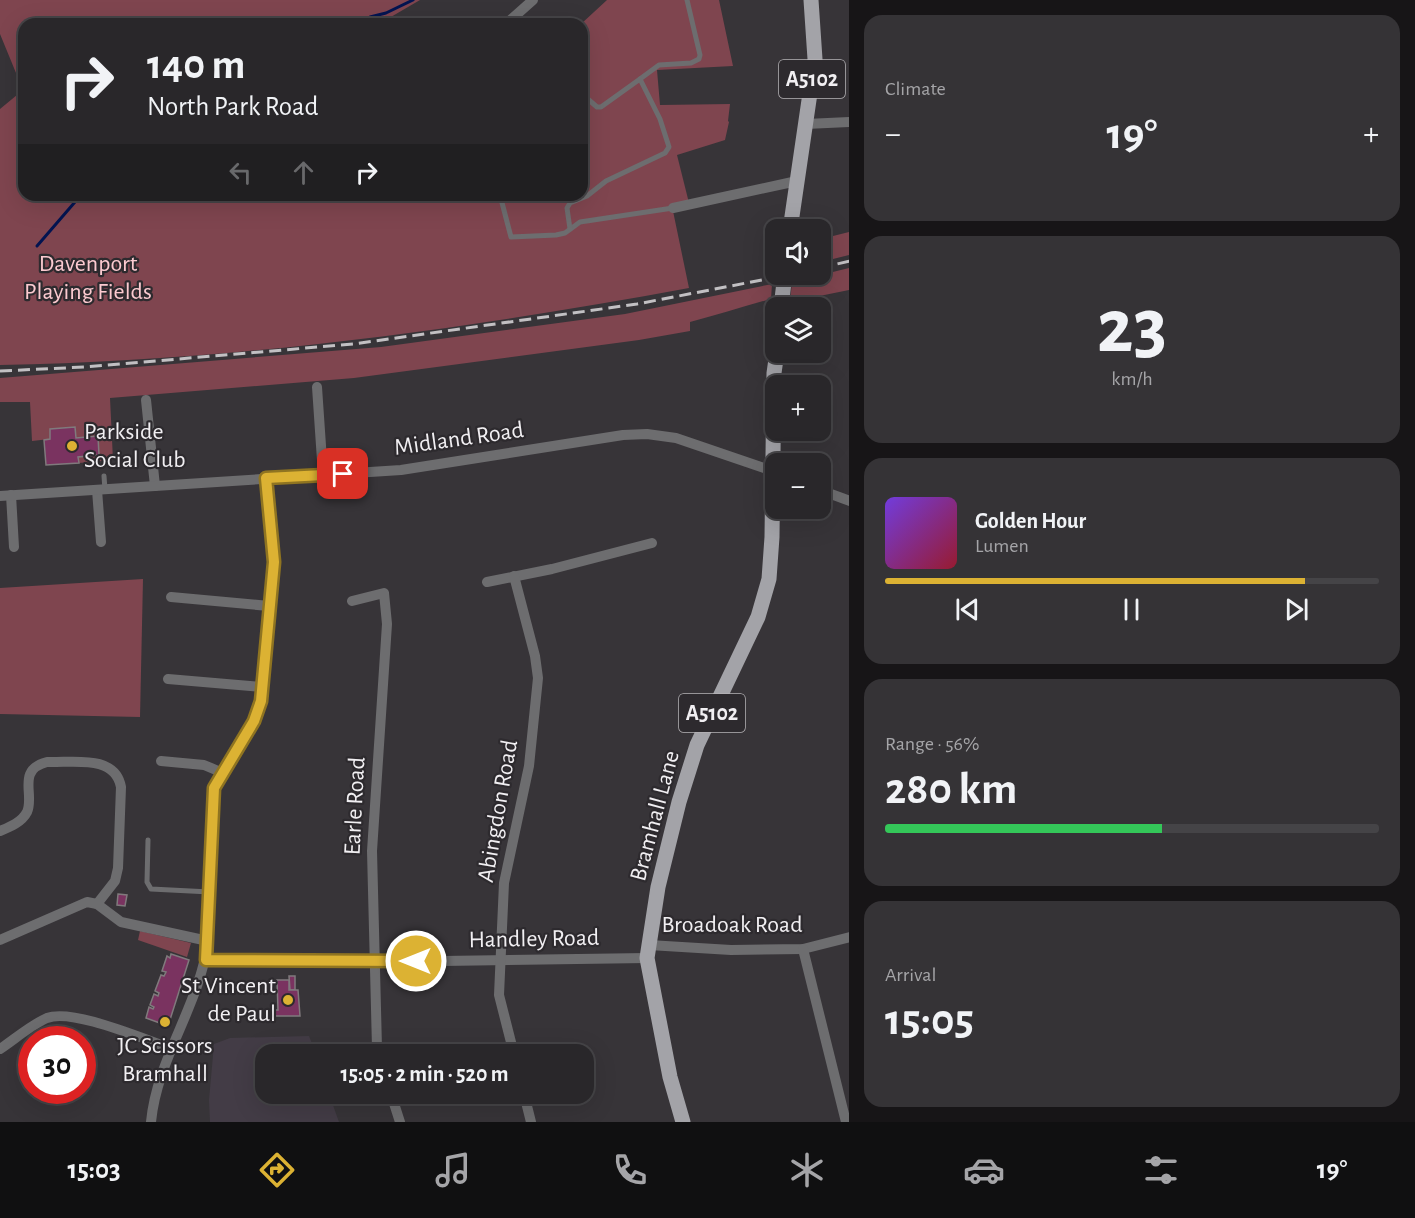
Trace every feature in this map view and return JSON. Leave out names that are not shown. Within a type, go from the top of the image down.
[{"type":"main road","name":"A5102","points":[[792,219],[815,58],[811,0]]},
{"type":"main road","name":"Bramhall Lane","points":[[775,363],[775,453]]},
{"type":"main road","name":"Bramhall Lane","points":[[683,1122],[670,1077],[648,952],[658,887],[679,802],[697,745],[758,617],[769,579],[772,519]]},
{"type":"street","points":[[513,18],[533,0]]},
{"type":"street","points":[[806,124],[849,122]]},
{"type":"street","points":[[674,208],[797,181]]},
{"type":"street","points":[[317,387],[323,475]]},
{"type":"street","points":[[146,400],[155,486]]},
{"type":"street","name":"Midland Road","points":[[5,496],[401,470],[623,435],[646,434],[676,438],[765,468]]},
{"type":"street","points":[[151,1122],[154,1098],[161,1074],[192,1003],[206,960],[214,788],[259,710],[274,562],[266,478]]},
{"type":"street","points":[[100,542],[101,490]]},
{"type":"street","points":[[831,494],[849,501]]},
{"type":"street","points":[[5,496],[14,547]]},
{"type":"street","points":[[487,582],[552,569],[652,543]]},
{"type":"street","name":"Abingdon Road","points":[[511,1044],[499,995],[504,884],[529,766],[538,678],[535,656],[514,576]]},
{"type":"street","name":"Earle Road","points":[[352,602],[384,593],[387,605],[372,851],[377,1044]]},
{"type":"street","points":[[171,597],[269,606]]},
{"type":"street","points":[[168,680],[262,687]]},
{"type":"street","points":[[161,761],[204,765],[223,772]]},
{"type":"street","points":[[0,831],[12,826],[27,813],[28,781],[41,764],[47,762],[99,763],[109,768],[118,777],[121,787],[118,868],[115,881],[97,904]]},
{"type":"street","points":[[0,940],[84,902],[97,904],[121,922],[208,941]]},
{"type":"street","name":"Broadoak Road","points":[[648,952],[803,949],[849,937]]},
{"type":"street","points":[[803,949],[846,1122]]},
{"type":"street","name":"Handley Road","points":[[206,960],[275,956],[374,962],[500,960],[648,952]]},
{"type":"street","points":[[0,1049],[46,1019],[62,1015],[92,1022],[173,1049]]},
{"type":"street","points":[[394,1104],[400,1122]]},
{"type":"street","points":[[526,1104],[531,1122]]},
{"type":"lane","points":[[588,99],[597,107],[601,107],[659,65],[692,63],[699,59],[687,0]]},
{"type":"lane","points":[[588,195],[606,181],[666,152],[669,148],[660,119],[640,79]]},
{"type":"lane","points":[[502,201],[511,237],[556,235],[570,230],[580,222],[674,208]]},
{"type":"lane","points":[[570,230],[567,208],[575,201]]},
{"type":"lane","points":[[101,490],[104,476]]},
{"type":"lane","points":[[148,840],[147,882],[151,889],[210,892]]},
{"type":"shaded area","points":[[309,1036],[312,1044],[255,1044],[255,1104],[333,1104],[339,1122],[210,1122],[209,1100],[214,1044],[230,1038]]},
{"type":"green space","name":"Davenport Playing Fields","points":[[0,0],[420,0],[389,18],[18,18],[18,78],[0,34]]},
{"type":"green space","name":"Davenport Playing Fields","points":[[607,0],[719,0],[733,66],[657,70],[660,105],[730,104],[725,140],[677,155],[689,203],[673,211],[689,288],[432,330],[260,350],[173,357],[0,365],[0,109],[18,94],[18,201],[588,201],[588,18]]},
{"type":"green space","points":[[849,232],[849,255],[831,260],[831,236]]},
{"type":"green space","points":[[849,268],[849,290],[815,297],[790,297],[792,285],[831,285],[831,272]]},
{"type":"green space","points":[[772,285],[771,297],[765,297],[765,301],[690,322],[690,331],[639,340],[354,378],[110,398],[113,460],[79,463],[76,438],[50,429],[50,439],[32,441],[30,402],[0,402],[0,378],[381,347],[625,314]]},
{"type":"green space","points":[[143,579],[140,717],[0,714],[0,588]]},
{"type":"green space","points":[[140,931],[191,943],[187,957],[138,940]]},
{"type":"building","name":"Parkside Social Club","points":[[75,427],[76,438],[98,436],[99,455],[78,457],[79,463],[46,465],[44,440],[50,439],[50,429]]},
{"type":"building","points":[[118,894],[127,895],[125,906],[117,905]]},
{"type":"building","points":[[171,954],[189,960],[168,1026],[146,1018],[149,1007],[153,1009],[154,1007],[150,1005],[154,994],[158,996],[159,993],[155,991],[161,975],[164,976],[166,972],[162,971],[167,956],[170,958]]},
{"type":"building","points":[[289,976],[295,976],[295,990],[290,990]]},
{"type":"building","name":"St Vincent de Paul","points":[[277,980],[289,980],[289,990],[298,990],[300,1016],[273,1016],[273,1010],[278,1010]]},
{"type":"waterway","points":[[368,18],[386,13],[413,0]]},
{"type":"waterway","points":[[37,246],[76,201]]},
{"type":"railway","points":[[831,265],[849,261]]},
{"type":"railway","points":[[0,371],[85,367],[353,344],[637,304],[765,279]]},
{"type":"place","name":"Parkside Social Club","points":[[72,446]]},
{"type":"place","name":"St Vincent de Paul","points":[[288,1000]]},
{"type":"place","name":"JC Scissors Bramhall","points":[[165,1022]]},
{"type":"route","points":[[343,474],[266,478],[274,562],[261,701],[254,721],[214,788],[206,960],[416,961]]}]
